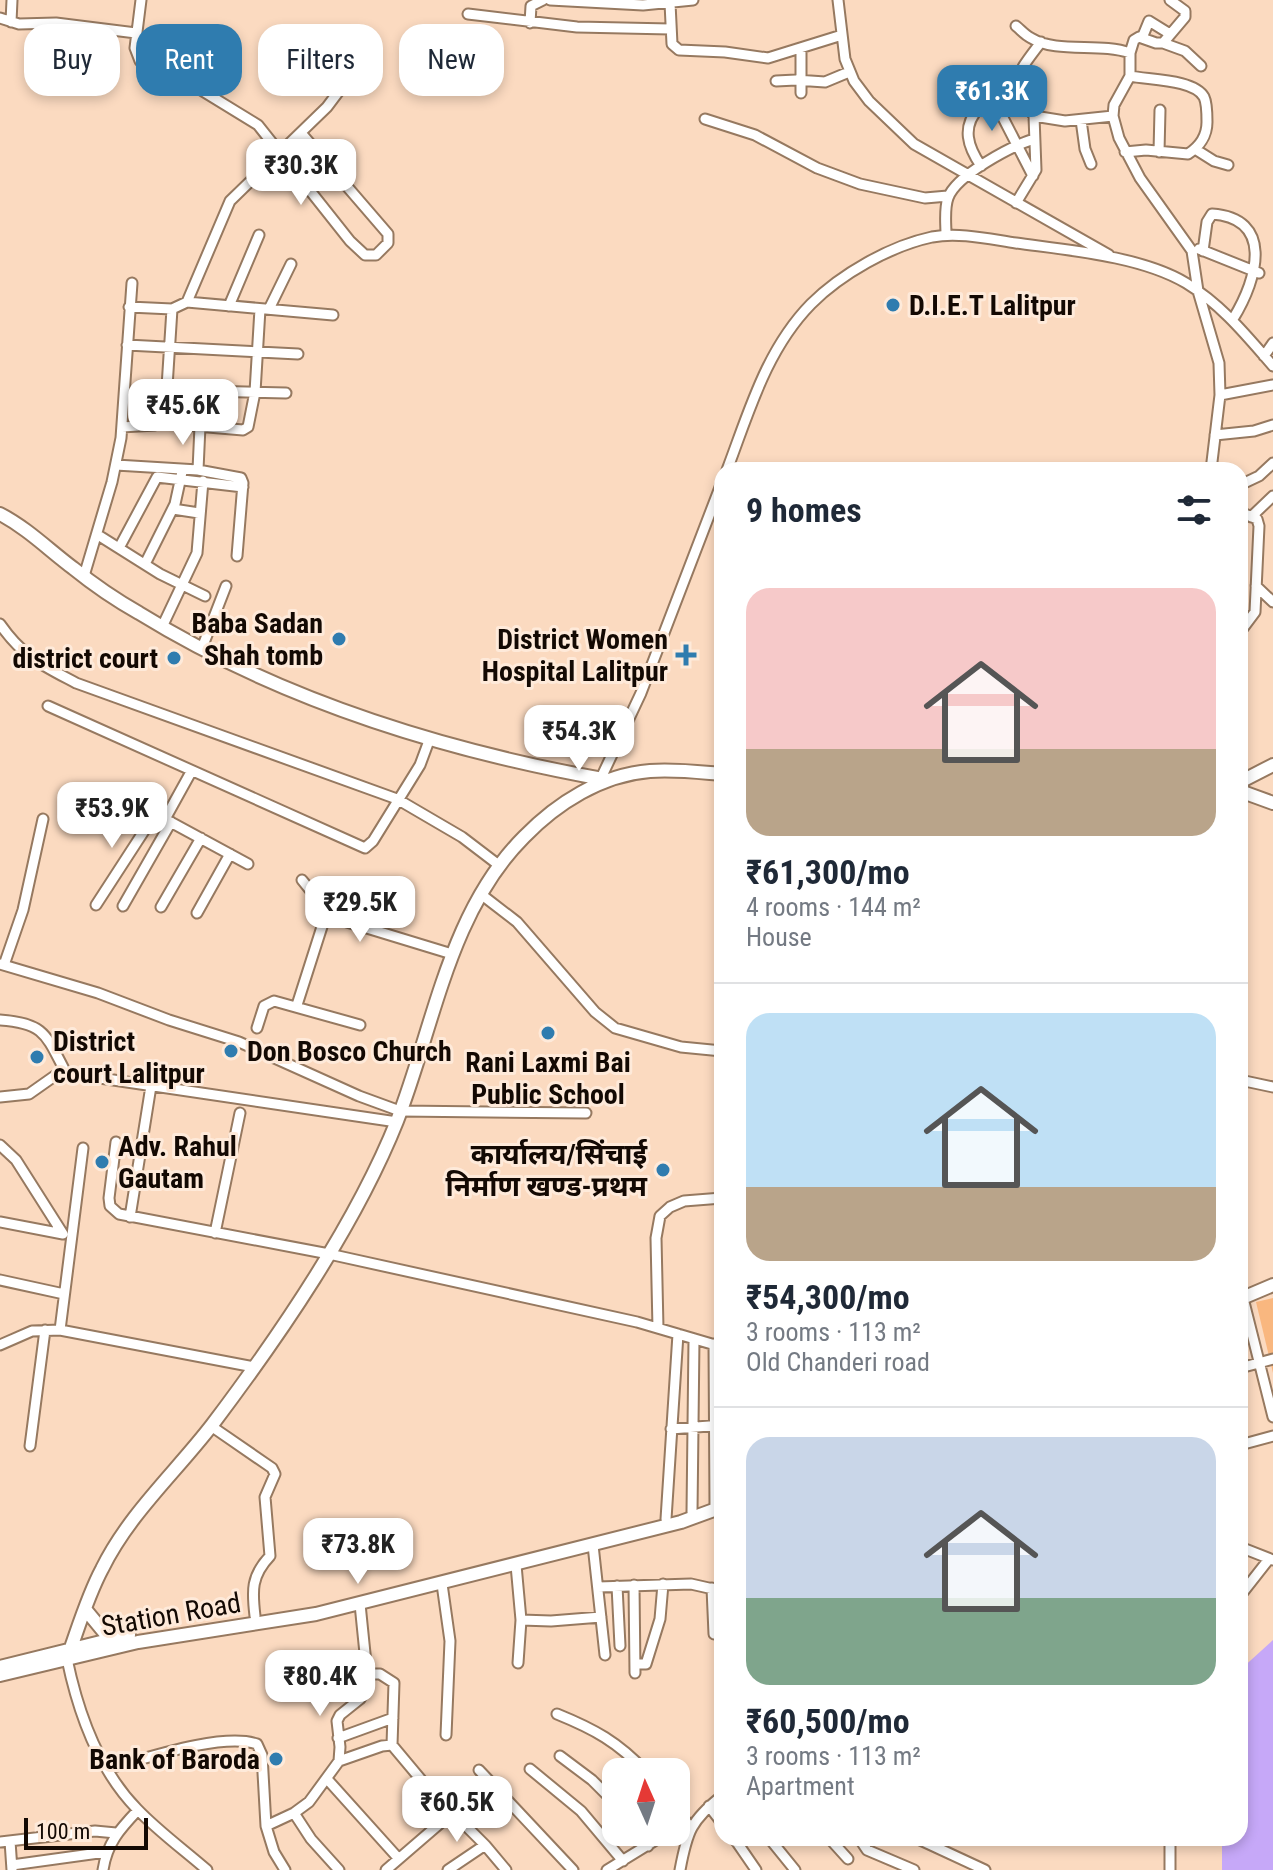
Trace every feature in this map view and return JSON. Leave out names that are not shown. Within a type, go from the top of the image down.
[{"type":"street","points":[[11,22],[12,0]]},
{"type":"street","points":[[137,24],[141,0]]},
{"type":"street","points":[[530,23],[531,6],[543,0]]},
{"type":"street","points":[[550,0],[670,3],[693,0]]},
{"type":"street","points":[[838,0],[849,72],[869,101],[914,144],[1112,257]]},
{"type":"street","points":[[1163,43],[1186,14],[1170,0]]},
{"type":"street","points":[[670,3],[672,44],[679,50],[768,58],[842,35]]},
{"type":"street","points":[[468,14],[577,27],[670,29]]},
{"type":"street","points":[[0,18],[11,22],[56,23],[136,33],[136,51]]},
{"type":"street","points":[[1142,38],[1149,21],[1170,34]]},
{"type":"street","points":[[1016,26],[1028,37],[1041,42],[1110,47],[1130,53]]},
{"type":"street","points":[[1201,66],[1185,51],[1142,38],[1134,40],[1130,53],[1130,76],[1114,105],[1113,116],[1125,152],[1154,199],[1189,245],[1193,257],[1198,291],[1217,352],[1220,395],[1212,462]]},
{"type":"street","points":[[1016,203],[1033,176],[1037,163],[1034,116],[1021,93],[1018,73],[1041,42]]},
{"type":"street","points":[[801,49],[801,93]]},
{"type":"street","points":[[776,81],[825,82],[849,72]]},
{"type":"street","points":[[971,73],[994,101],[1033,176]]},
{"type":"street","points":[[1125,152],[1138,150],[1182,155],[1195,149],[1206,133],[1204,97],[1180,83],[1130,76]]},
{"type":"street","points":[[211,96],[258,125],[350,241],[365,255],[376,255],[388,243],[388,234],[301,133]]},
{"type":"street","points":[[129,307],[178,309],[187,302],[230,201],[335,96]]},
{"type":"street","points":[[979,108],[970,120],[967,140],[981,166]]},
{"type":"street","points":[[1159,152],[1160,110]]},
{"type":"street","points":[[1034,116],[1051,120],[1113,116]]},
{"type":"street","points":[[705,119],[755,135],[817,168],[860,184],[925,198],[948,196]]},
{"type":"street","points":[[1081,120],[1085,149],[1091,164]]},
{"type":"street","points":[[946,235],[948,196],[957,184],[981,166],[1034,139]]},
{"type":"street","points":[[1195,149],[1214,161],[1228,165]]},
{"type":"street","points":[[1203,251],[1209,216],[1215,213],[1237,219],[1255,230],[1261,238],[1264,249],[1259,273],[1233,319]]},
{"type":"street","points":[[229,306],[259,235]]},
{"type":"street","points":[[730,462],[779,344],[813,302],[859,268],[888,252],[916,241],[946,235],[1112,257],[1167,274],[1198,291],[1233,319],[1273,366]]},
{"type":"street","points":[[1189,245],[1259,273]]},
{"type":"street","points":[[122,427],[161,423],[246,429],[251,421],[264,309],[291,264]]},
{"type":"street","points":[[84,576],[116,465],[122,427],[132,283]]},
{"type":"street","points":[[187,302],[333,315]]},
{"type":"street","points":[[161,423],[165,418],[172,309]]},
{"type":"street","points":[[1264,356],[1273,343]]},
{"type":"street","points":[[127,345],[298,354]]},
{"type":"street","points":[[1220,395],[1273,385]]},
{"type":"street","points":[[167,390],[286,393]]},
{"type":"street","points":[[1215,435],[1254,431],[1273,425]]},
{"type":"street","points":[[198,470],[200,426]]},
{"type":"street","points":[[1248,481],[1273,463]]},
{"type":"street","points":[[116,465],[243,487]]},
{"type":"street","points":[[119,548],[155,478],[198,470],[243,480],[237,556]]},
{"type":"street","points":[[145,564],[173,509],[182,474]]},
{"type":"street","points":[[162,627],[197,553],[203,481]]},
{"type":"street","points":[[1251,517],[1273,496]]},
{"type":"street","points":[[604,779],[641,693],[714,503]]},
{"type":"street","points":[[173,509],[199,513]]},
{"type":"street","points":[[1248,516],[1257,519],[1259,526],[1255,612],[1248,621]]},
{"type":"street","points":[[5,518],[84,576],[162,627],[263,678],[430,738],[514,761],[604,779]]},
{"type":"street","points":[[98,535],[205,596]]},
{"type":"street","points":[[202,648],[226,586]]},
{"type":"street","points":[[1256,586],[1273,602]]},
{"type":"street","points":[[0,624],[16,646],[32,659],[76,683],[397,799],[462,837],[500,866]]},
{"type":"street","points":[[48,706],[360,847],[369,846],[420,765],[430,738]]},
{"type":"street","points":[[1248,778],[1273,765]]},
{"type":"street","points":[[207,1870],[138,1810],[107,1769],[78,1704],[69,1654],[102,1567],[151,1495],[211,1426],[254,1367],[329,1254],[371,1177],[398,1117],[452,954],[500,866],[523,837],[552,811],[604,779],[648,771],[714,774]]},
{"type":"street","points":[[123,906],[191,772]]},
{"type":"street","points":[[1248,794],[1273,803]]},
{"type":"street","points":[[141,806],[248,864]]},
{"type":"street","points":[[96,905],[155,814]]},
{"type":"street","points":[[43,819],[23,910],[2,965],[98,993],[231,1039],[359,1096],[398,1117]]},
{"type":"street","points":[[161,907],[201,838]]},
{"type":"street","points":[[197,913],[230,854]]},
{"type":"street","points":[[302,880],[327,911],[347,922],[452,954]]},
{"type":"street","points":[[485,890],[595,1012],[615,1028],[681,1047],[714,1050]]},
{"type":"street","points":[[297,1005],[327,911]]},
{"type":"street","points":[[257,1028],[261,1011],[268,1002],[281,1001],[360,1025]]},
{"type":"street","points":[[0,1020],[33,1024],[54,1049],[66,1073]]},
{"type":"street","points":[[0,1097],[29,1094],[56,1075],[66,1073],[398,1117],[586,1113]]},
{"type":"street","points":[[1248,1082],[1273,1087]]},
{"type":"street","points":[[130,1217],[151,1086]]},
{"type":"street","points":[[215,1233],[240,1113]]},
{"type":"street","points":[[116,1142],[110,1206],[119,1214],[329,1254],[658,1328],[714,1345]]},
{"type":"street","points":[[0,1145],[16,1160],[67,1235]]},
{"type":"street","points":[[60,1330],[67,1235],[83,1148]]},
{"type":"street","points":[[658,1328],[656,1238],[660,1216],[684,1201],[714,1199]]},
{"type":"street","points":[[0,1222],[67,1235]]},
{"type":"street","points":[[1248,1292],[1273,1277]]},
{"type":"street","points":[[0,1280],[64,1294]]},
{"type":"street","points":[[1248,1294],[1273,1285]]},
{"type":"street","points":[[1248,1322],[1273,1417]]},
{"type":"street","points":[[30,1446],[45,1330]]},
{"type":"street","points":[[0,1345],[14,1336],[60,1330],[254,1367]]},
{"type":"street","points":[[666,1519],[678,1334]]},
{"type":"street","points":[[692,1512],[694,1339]]},
{"type":"street","points":[[1248,1365],[1273,1359]]},
{"type":"street","points":[[671,1429],[714,1425]]},
{"type":"street","points":[[211,1426],[272,1468],[275,1474],[265,1497],[270,1556],[257,1572],[252,1585],[255,1616]]},
{"type":"street","points":[[1248,1443],[1273,1436]]},
{"type":"street","points":[[0,1667],[113,1642],[318,1607],[714,1506]]},
{"type":"street","name":"Station Road","points":[[113,1642],[271,1622],[360,1604],[681,1522],[714,1507]]},
{"type":"street","points":[[593,1545],[605,1655]]},
{"type":"street","points":[[1248,1550],[1271,1560],[1248,1587]]},
{"type":"street","points":[[516,1565],[521,1620],[518,1663]]},
{"type":"street","points":[[442,1584],[450,1641],[446,1735]]},
{"type":"street","points":[[634,1585],[635,1669],[646,1664],[660,1619],[663,1584]]},
{"type":"street","points":[[598,1587],[691,1584],[714,1589]]},
{"type":"street","points":[[617,1586],[620,1646]]},
{"type":"street","points":[[266,1826],[294,1813],[318,1793],[339,1761],[337,1721],[365,1692],[369,1674],[360,1604]]},
{"type":"street","points":[[85,1609],[113,1642]]},
{"type":"street","points":[[521,1620],[601,1617]]},
{"type":"street","name":"Station Road","points":[[0,1675],[69,1654]]},
{"type":"street","points":[[369,1674],[380,1674],[394,1683],[392,1745],[506,1870]]},
{"type":"street","points":[[557,1714],[594,1728],[631,1758]]},
{"type":"street","points":[[338,1738],[393,1718]]},
{"type":"street","points":[[107,1769],[227,1741],[245,1740],[257,1744],[262,1755],[266,1826],[274,1852],[285,1870]]},
{"type":"street","points":[[339,1761],[392,1745]]},
{"type":"street","points":[[560,1756],[602,1790]]},
{"type":"street","points":[[530,1769],[581,1811],[623,1861]]},
{"type":"street","points":[[479,1770],[573,1870]]},
{"type":"street","points":[[327,1779],[399,1859]]},
{"type":"street","points":[[690,1822],[714,1802]]},
{"type":"street","points":[[709,1806],[714,1813]]},
{"type":"street","points":[[103,1870],[106,1852],[116,1833],[138,1810]]},
{"type":"street","points":[[294,1813],[311,1839],[339,1870]]},
{"type":"street","points":[[386,1870],[452,1813]]},
{"type":"street","points":[[106,1852],[12,1868],[5,1845],[95,1831],[116,1833]]},
{"type":"street","points":[[448,1870],[485,1845]]},
{"type":"street","points":[[607,1870],[648,1846]]},
{"type":"street","points":[[680,1870],[684,1846]]},
{"type":"street","points":[[740,1846],[756,1870]]},
{"type":"street","points":[[776,1846],[795,1870]]},
{"type":"street","points":[[836,1846],[848,1859]]},
{"type":"street","points":[[864,1846],[867,1850],[914,1870]]},
{"type":"street","points":[[933,1846],[985,1870]]},
{"type":"street","points":[[1170,1846],[1170,1870]]},
{"type":"shaded area","points":[[1273,1298],[1273,1373],[1256,1302]]},
{"type":"shaded area","points":[[1273,1640],[1273,1870],[1222,1870],[1222,1846],[1248,1846],[1248,1663]]},
{"type":"place","name":"D.I.E.T Lalitpur","points":[[893,305]]},
{"type":"place","name":"Baba Sadan Shah tomb","points":[[339,639]]},
{"type":"place","name":"District Women Hospital Lalitpur","points":[[686,655]]},
{"type":"place","name":"district court","points":[[174,658]]},
{"type":"place","name":"Rani Laxmi Bai Public School","points":[[548,1033]]},
{"type":"place","name":"Don Bosco Church","points":[[231,1051]]},
{"type":"place","name":"District court Lalitpur","points":[[37,1057]]},
{"type":"place","name":"Adv. Rahul Gautam","points":[[102,1162]]},
{"type":"place","name":"कार्यालय/सिंचाई निर्माण खण्ड-प्रथम","points":[[663,1170]]},
{"type":"place","name":"Bank of Baroda","points":[[276,1759]]}]
